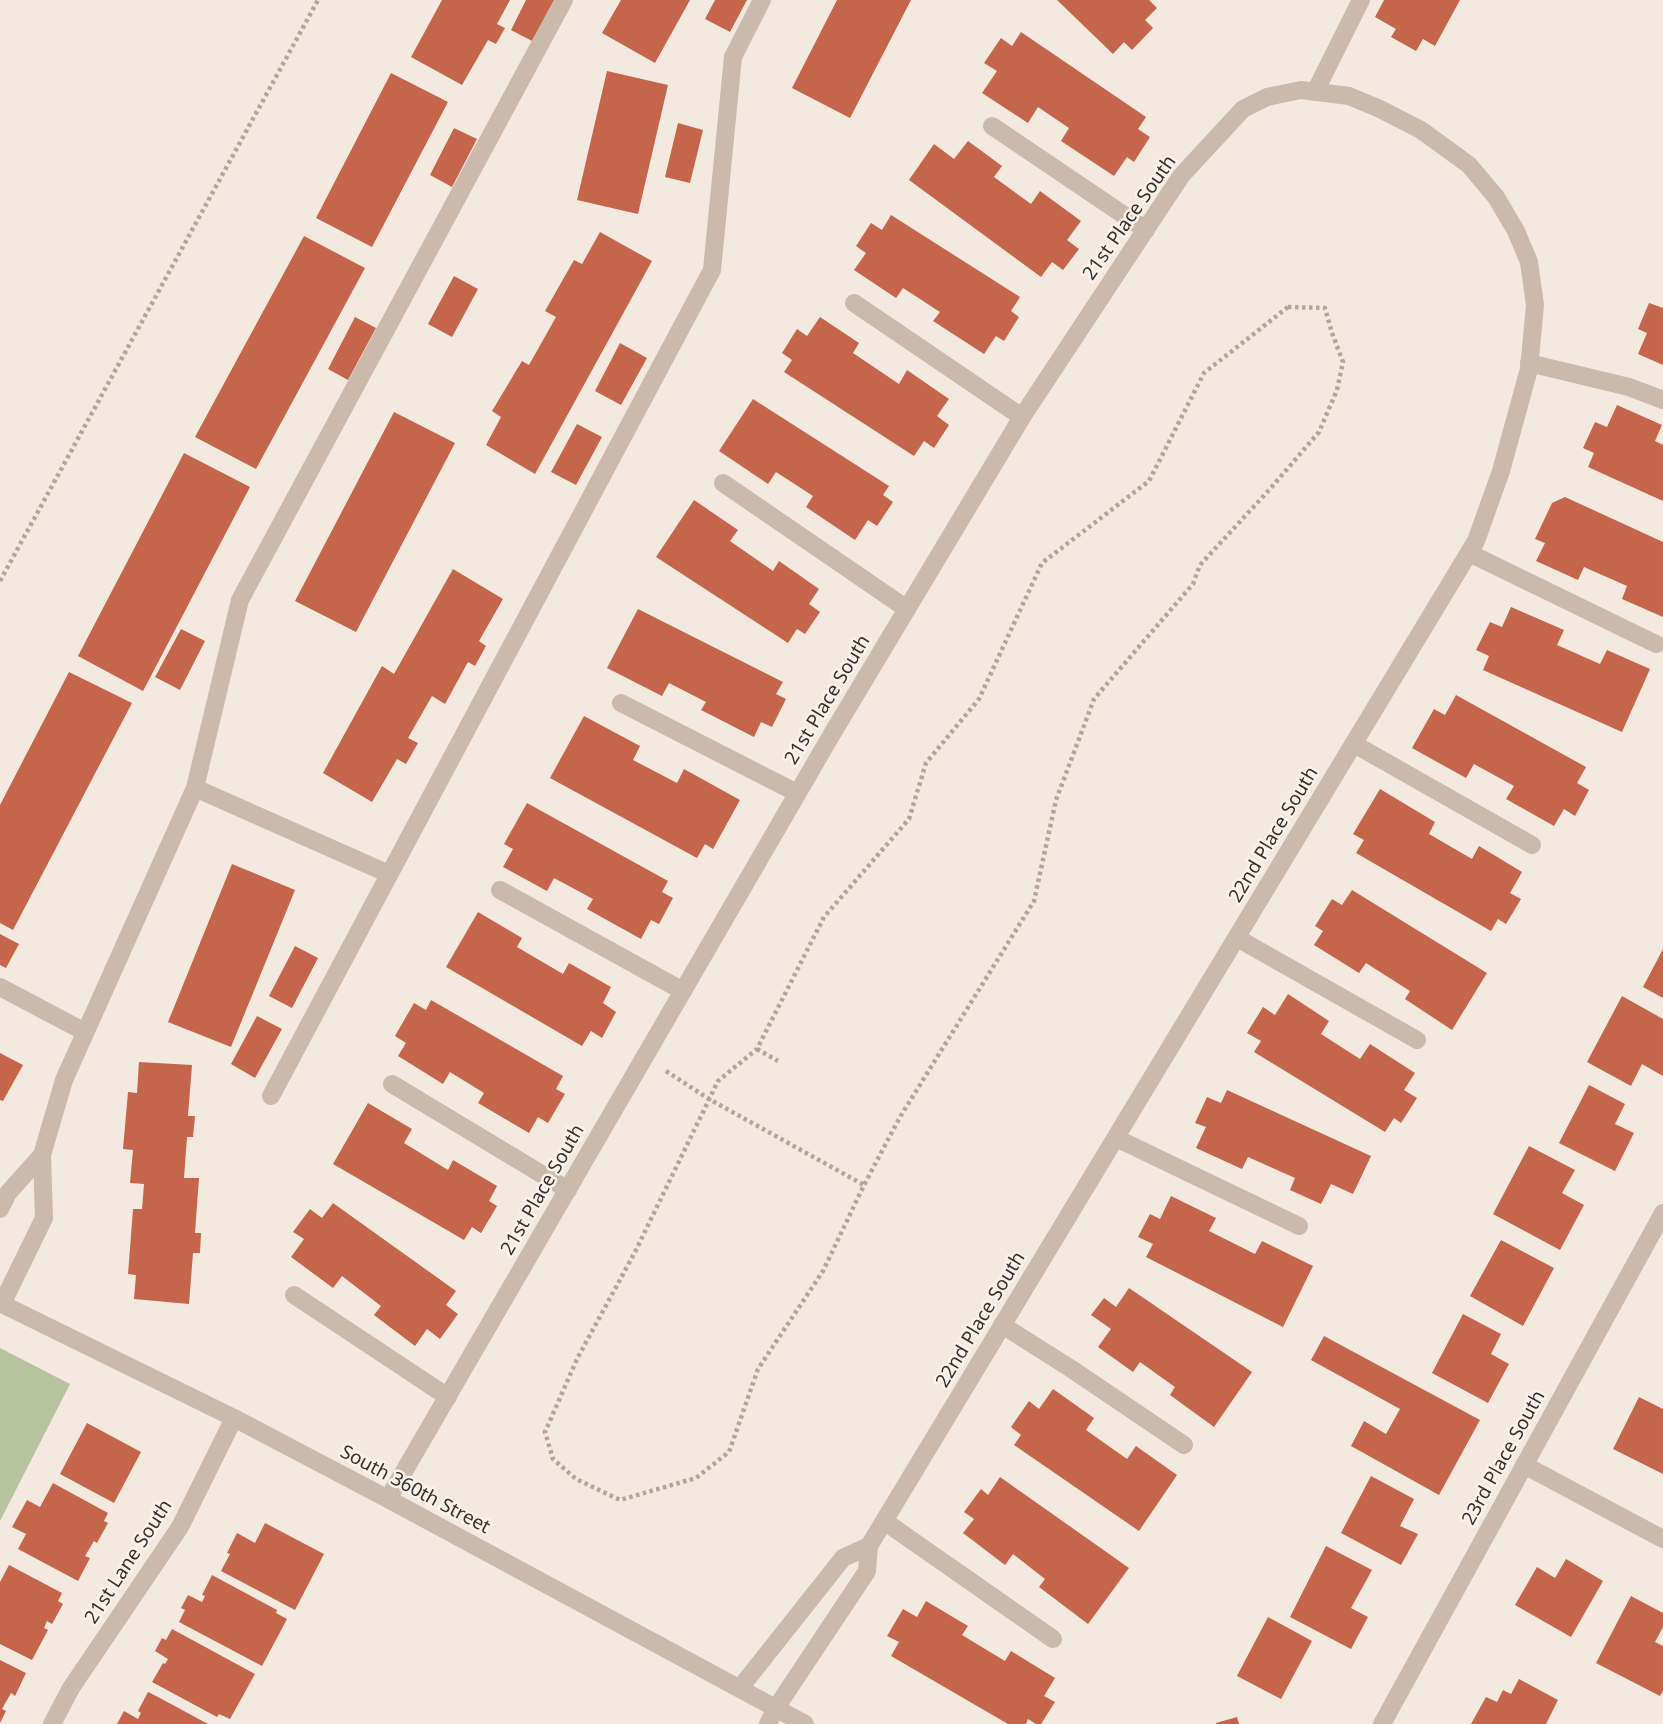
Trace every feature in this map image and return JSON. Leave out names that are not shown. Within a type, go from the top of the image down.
[{"type":"street","points":[[1,1304],[44,1218],[43,1155],[64,1080],[195,788],[240,600],[564,0]]},
{"type":"street","points":[[271,1096],[712,270],[733,57],[762,0]]},
{"type":"street","points":[[1315,92],[1361,0]]},
{"type":"street","name":"21st Place South","points":[[388,1499],[906,609],[1022,416],[1181,176],[1243,109],[1267,97],[1301,90],[1349,96],[1421,130]]},
{"type":"street","points":[[992,126],[1146,230]]},
{"type":"street","name":"22nd Place South","points":[[772,1716],[867,1571],[869,1546],[1476,541],[1501,471],[1529,363],[1535,306],[1529,262],[1516,231],[1496,197],[1469,165],[1421,130]]},
{"type":"street","points":[[854,303],[1022,416]]},
{"type":"street","points":[[1529,363],[1629,387],[1663,400]]},
{"type":"street","points":[[723,483],[906,609]]},
{"type":"street","points":[[1469,553],[1656,643]]},
{"type":"street","points":[[621,703],[797,793]]},
{"type":"street","points":[[1354,744],[1532,845]]},
{"type":"street","points":[[195,788],[389,874]]},
{"type":"street","points":[[499,890],[683,991]]},
{"type":"street","points":[[1237,938],[1417,1040]]},
{"type":"street","points":[[0,987],[85,1032]]},
{"type":"street","points":[[393,1084],[568,1190]]},
{"type":"street","points":[[1116,1138],[1299,1226]]},
{"type":"street","points":[[0,1209],[8,1194],[43,1155]]},
{"type":"street","name":"23rd Place South","points":[[1382,1724],[1663,1213]]},
{"type":"street","points":[[294,1295],[448,1397]]},
{"type":"street","name":"South 360th Street","points":[[1,1304],[234,1418],[388,1499],[740,1688],[772,1716],[805,1724]]},
{"type":"street","points":[[1002,1325],[1184,1445]]},
{"type":"street","name":"21st Lane South","points":[[52,1724],[71,1688],[180,1527],[234,1418]]},
{"type":"street","points":[[1524,1465],[1663,1539]]},
{"type":"street","points":[[884,1521],[1053,1639]]},
{"type":"street","name":"22nd Place South","points":[[740,1688],[843,1558],[869,1546]]},
{"type":"path","points":[[0,580],[318,0]]},
{"type":"path","points":[[1288,307],[1325,308],[1343,362],[1337,390],[1319,432],[1200,565],[1193,584],[1094,699],[1056,800],[1034,901],[900,1117],[864,1185],[823,1271],[758,1369],[729,1452],[696,1478],[620,1500],[576,1479],[553,1459],[545,1432],[577,1359],[635,1252],[718,1080],[757,1049],[824,918],[909,819],[926,764],[979,699],[1042,563],[1149,481],[1204,373],[1288,307]]},
{"type":"path","points":[[757,1049],[778,1061]]},
{"type":"path","points":[[645,1057],[709,1099],[864,1185]]},
{"type":"green space","points":[[0,1348],[70,1384],[0,1521]]},
{"type":"building","points":[[442,0],[510,0],[497,24],[505,28],[496,44],[488,40],[462,85],[411,57]]},
{"type":"building","points":[[526,0],[555,0],[534,42],[511,30]]},
{"type":"building","points":[[621,0],[690,0],[655,63],[602,33]]},
{"type":"building","points":[[715,0],[747,0],[730,32],[705,19]]},
{"type":"building","points":[[837,0],[911,0],[850,118],[792,88]]},
{"type":"building","points":[[1057,0],[1149,0],[1157,8],[1145,20],[1153,28],[1132,50],[1124,42],[1113,54]]},
{"type":"building","points":[[1384,0],[1460,0],[1435,46],[1423,39],[1416,51],[1391,37],[1396,29],[1375,17]]},
{"type":"building","points":[[1021,32],[1146,117],[1138,129],[1150,137],[1134,162],[1127,157],[1114,176],[1061,141],[1069,128],[1038,107],[1028,123],[982,93],[997,71],[984,63],[1001,38],[1012,46]]},
{"type":"building","points":[[607,71],[668,85],[638,214],[577,200]]},
{"type":"building","points":[[391,73],[448,102],[372,247],[316,218]]},
{"type":"building","points":[[678,123],[703,130],[690,183],[665,177]]},
{"type":"building","points":[[454,128],[477,139],[452,187],[430,175]]},
{"type":"building","points":[[968,141],[1002,166],[994,177],[1031,204],[1040,191],[1081,221],[1067,240],[1079,249],[1063,270],[1052,262],[1041,277],[909,180],[934,144],[954,159]]},
{"type":"building","points":[[891,215],[1020,297],[1011,311],[1019,317],[1004,341],[996,336],[984,354],[933,321],[940,312],[903,288],[896,298],[854,270],[866,253],[856,246],[871,223],[882,230]]},
{"type":"building","points":[[600,232],[652,261],[535,474],[486,445],[501,417],[492,411],[522,361],[529,365],[556,317],[545,311],[574,260],[582,264]]},
{"type":"building","points":[[304,236],[365,268],[256,469],[195,437]]},
{"type":"building","points":[[454,276],[478,289],[452,337],[428,324]]},
{"type":"building","points":[[1649,303],[1663,308],[1663,365],[1638,354],[1647,333],[1638,329]]},
{"type":"building","points":[[355,317],[376,328],[348,380],[328,369]]},
{"type":"building","points":[[820,317],[859,343],[853,353],[899,384],[907,370],[949,399],[937,416],[949,425],[934,448],[924,441],[914,456],[784,372],[792,360],[782,353],[797,329],[807,336]]},
{"type":"building","points":[[620,343],[647,358],[621,405],[595,391]]},
{"type":"building","points":[[753,399],[889,486],[883,495],[893,502],[877,526],[868,520],[855,540],[806,507],[813,496],[776,472],[768,484],[719,451]]},
{"type":"building","points":[[1617,405],[1662,425],[1655,441],[1663,445],[1663,501],[1588,467],[1594,453],[1583,448],[1595,422],[1607,427]]},
{"type":"building","points":[[394,412],[455,443],[356,632],[295,601]]},
{"type":"building","points":[[577,424],[602,437],[576,485],[551,472]]},
{"type":"building","points":[[184,453],[250,487],[143,691],[78,656]]},
{"type":"building","points":[[1565,497],[1663,542],[1663,617],[1622,599],[1627,586],[1584,567],[1578,580],[1536,561],[1545,543],[1535,539],[1552,503]]},
{"type":"building","points":[[694,500],[738,530],[730,541],[773,571],[779,561],[819,589],[809,604],[820,612],[805,634],[797,629],[788,643],[656,557]]},
{"type":"building","points":[[453,569],[503,599],[479,641],[486,646],[475,666],[468,662],[445,704],[432,696],[408,738],[418,743],[406,764],[397,759],[372,802],[323,773],[382,666],[394,674]]},
{"type":"building","points":[[1511,607],[1564,630],[1557,645],[1600,664],[1607,650],[1650,669],[1622,732],[1483,670],[1489,656],[1476,650],[1490,622],[1502,627]]},
{"type":"building","points":[[638,609],[783,682],[776,694],[786,699],[772,727],[761,722],[754,737],[701,710],[706,702],[669,683],[662,696],[607,668]]},
{"type":"building","points":[[181,629],[205,641],[180,690],[155,677]]},
{"type":"building","points":[[69,672],[132,703],[13,930],[0,923],[0,805]]},
{"type":"building","points":[[1456,695],[1586,767],[1577,783],[1589,790],[1575,816],[1564,809],[1554,826],[1506,799],[1514,786],[1474,764],[1466,778],[1412,748],[1434,709],[1445,715]]},
{"type":"building","points":[[584,716],[640,746],[633,760],[677,783],[684,769],[740,800],[713,849],[705,844],[697,858],[550,778]]},
{"type":"building","points":[[1380,789],[1435,822],[1429,834],[1472,859],[1479,846],[1522,872],[1510,893],[1521,899],[1506,924],[1498,919],[1491,931],[1356,853],[1364,840],[1353,834]]},
{"type":"building","points":[[527,803],[668,881],[662,892],[673,898],[659,924],[651,920],[641,939],[587,909],[593,899],[554,878],[547,891],[503,867],[513,849],[504,844]]},
{"type":"building","points":[[232,864],[295,890],[231,1047],[168,1022]]},
{"type":"building","points":[[1352,890],[1487,973],[1452,1030],[1405,999],[1410,991],[1366,963],[1359,973],[1314,945],[1323,931],[1315,926],[1332,899],[1342,905]]},
{"type":"building","points":[[478,912],[522,938],[517,947],[563,974],[569,963],[611,987],[603,1003],[616,1012],[602,1038],[591,1031],[582,1046],[446,967]]},
{"type":"building","points":[[0,934],[19,944],[6,968],[0,965]]},
{"type":"building","points":[[295,946],[318,958],[292,1008],[269,996]]},
{"type":"building","points":[[1663,949],[1663,998],[1643,987]]},
{"type":"building","points":[[1288,994],[1329,1021],[1321,1034],[1360,1059],[1370,1044],[1415,1073],[1404,1090],[1417,1098],[1401,1123],[1394,1118],[1385,1132],[1254,1052],[1261,1041],[1247,1033],[1263,1007],[1275,1015]]},
{"type":"building","points":[[1622,996],[1663,1019],[1663,1076],[1642,1064],[1631,1086],[1587,1062]]},
{"type":"building","points":[[431,1000],[563,1076],[556,1089],[565,1094],[548,1123],[538,1117],[529,1133],[478,1103],[484,1093],[450,1072],[443,1084],[398,1056],[406,1043],[395,1036],[414,1003],[426,1010]]},
{"type":"building","points":[[257,1016],[282,1029],[255,1078],[231,1064]]},
{"type":"building","points":[[0,1053],[23,1065],[3,1101],[0,1100]]},
{"type":"building","points":[[139,1062],[192,1065],[188,1116],[195,1116],[193,1137],[187,1137],[184,1178],[199,1178],[195,1233],[201,1233],[200,1253],[193,1253],[189,1304],[134,1299],[136,1275],[128,1274],[133,1209],[142,1209],[144,1184],[130,1183],[133,1150],[123,1149],[128,1092],[137,1093]]},
{"type":"building","points":[[1589,1085],[1625,1104],[1615,1124],[1634,1133],[1615,1171],[1559,1143]]},
{"type":"building","points":[[1227,1090],[1371,1156],[1353,1194],[1331,1184],[1321,1204],[1290,1190],[1295,1178],[1248,1157],[1242,1169],[1196,1148],[1206,1127],[1195,1123],[1207,1097],[1221,1103]]},
{"type":"building","points":[[368,1103],[412,1129],[404,1143],[448,1170],[453,1160],[497,1186],[489,1201],[497,1206],[481,1233],[472,1227],[464,1240],[333,1164]]},
{"type":"building","points":[[1529,1146],[1575,1170],[1562,1193],[1584,1205],[1560,1250],[1493,1214]]},
{"type":"building","points":[[1171,1196],[1216,1218],[1209,1231],[1255,1254],[1262,1241],[1313,1266],[1283,1327],[1146,1257],[1153,1244],[1138,1237],[1150,1214],[1160,1219]]},
{"type":"building","points":[[333,1203],[456,1291],[446,1305],[458,1314],[440,1339],[427,1329],[415,1346],[374,1315],[381,1306],[342,1276],[333,1288],[291,1257],[304,1239],[293,1232],[310,1209],[322,1218]]},
{"type":"building","points":[[1501,1240],[1554,1268],[1523,1326],[1470,1296]]},
{"type":"building","points":[[1129,1288],[1252,1372],[1214,1427],[1170,1395],[1175,1387],[1140,1362],[1133,1372],[1098,1347],[1111,1329],[1091,1315],[1104,1298],[1116,1307]]},
{"type":"building","points":[[1463,1314],[1501,1334],[1491,1354],[1509,1364],[1488,1403],[1432,1373]]},
{"type":"building","points":[[1324,1336],[1480,1420],[1439,1495],[1351,1446],[1364,1421],[1386,1434],[1400,1409],[1311,1360]]},
{"type":"building","points":[[1053,1389],[1094,1418],[1086,1430],[1127,1459],[1136,1446],[1177,1475],[1139,1531],[1014,1445],[1021,1435],[1011,1427],[1029,1401],[1039,1409]]},
{"type":"building","points":[[1639,1397],[1663,1409],[1663,1474],[1613,1449]]},
{"type":"building","points":[[87,1423],[141,1452],[114,1503],[60,1474]]},
{"type":"building","points":[[1371,1476],[1414,1499],[1400,1526],[1418,1534],[1401,1565],[1341,1533]]},
{"type":"building","points":[[1000,1477],[1129,1568],[1088,1624],[1039,1587],[1045,1579],[1013,1554],[1005,1565],[963,1533],[974,1519],[964,1512],[981,1489],[988,1495]]},
{"type":"building","points":[[53,1483],[108,1513],[104,1521],[108,1523],[97,1543],[94,1541],[85,1556],[90,1558],[78,1581],[18,1549],[26,1534],[12,1527],[27,1500],[40,1507]]},
{"type":"building","points":[[265,1523],[324,1554],[295,1610],[221,1571],[237,1533],[255,1543]]},
{"type":"building","points":[[1326,1546],[1372,1570],[1351,1608],[1368,1617],[1351,1649],[1290,1617]]},
{"type":"building","points":[[1566,1559],[1603,1581],[1571,1637],[1515,1605],[1537,1567],[1555,1578]]},
{"type":"building","points":[[9,1565],[62,1593],[58,1601],[63,1604],[52,1624],[47,1621],[44,1628],[48,1630],[32,1660],[0,1644],[0,1582]]},
{"type":"building","points":[[212,1575],[277,1610],[276,1613],[287,1619],[262,1666],[179,1622],[185,1610],[181,1608],[188,1595],[202,1602],[205,1596],[202,1595]]},
{"type":"building","points":[[1631,1596],[1663,1613],[1663,1627],[1655,1642],[1663,1646],[1663,1691],[1660,1696],[1596,1663]]},
{"type":"building","points":[[926,1601],[968,1626],[962,1635],[1005,1661],[1011,1651],[1055,1678],[1044,1696],[1055,1702],[1041,1724],[1028,1719],[1026,1724],[1008,1724],[891,1656],[899,1642],[887,1636],[903,1609],[917,1617]]},
{"type":"building","points":[[1268,1617],[1312,1641],[1281,1699],[1237,1676]]},
{"type":"building","points":[[172,1629],[255,1674],[230,1719],[219,1714],[217,1717],[152,1682],[168,1659],[155,1651],[162,1638],[166,1640]]},
{"type":"building","points":[[0,1660],[26,1673],[15,1696],[11,1693],[2,1709],[6,1711],[0,1723]]},
{"type":"building","points":[[1519,1679],[1558,1700],[1546,1724],[1471,1724],[1486,1697],[1497,1702],[1503,1690],[1511,1694]]},
{"type":"building","points":[[148,1692],[208,1724],[117,1724],[124,1711],[138,1719],[141,1713],[138,1711]]},
{"type":"building","points":[[1237,1717],[1239,1724],[1216,1724],[1216,1723]]}]
